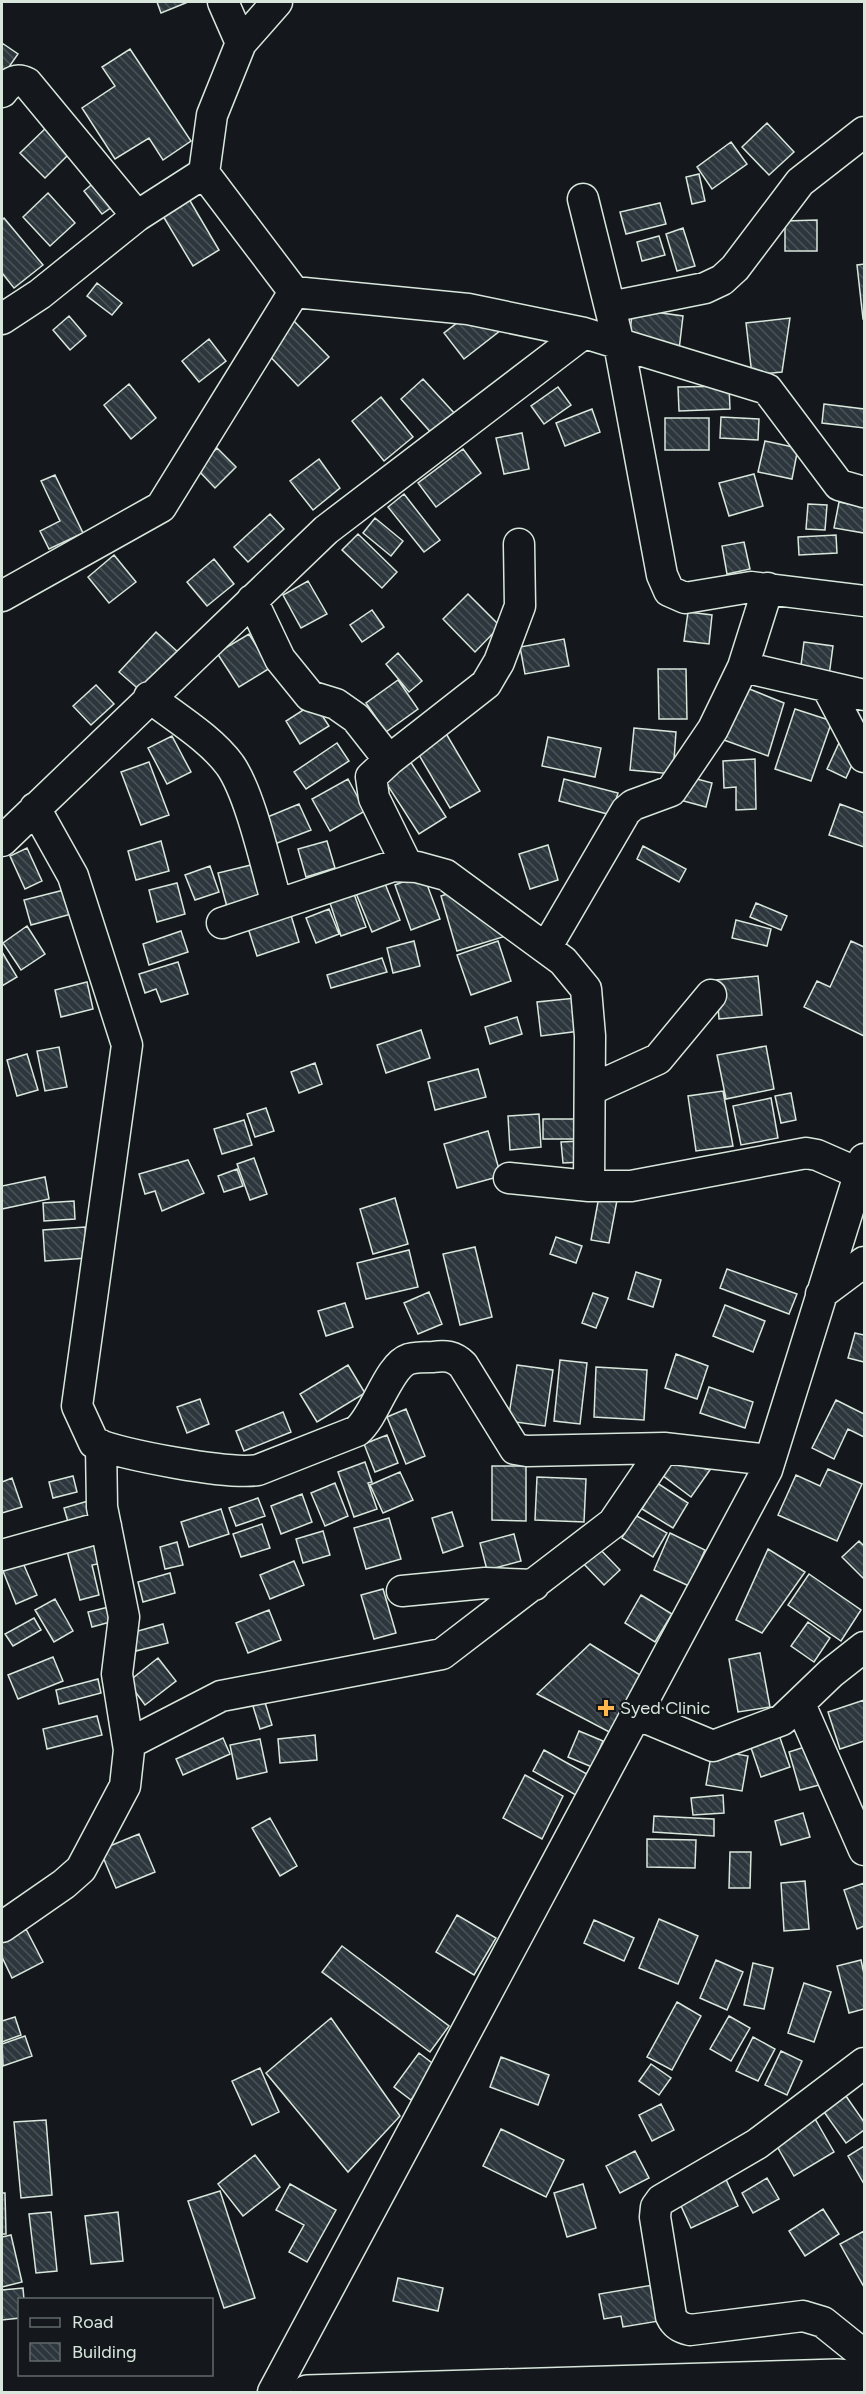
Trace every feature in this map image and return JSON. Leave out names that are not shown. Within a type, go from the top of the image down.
[{"type":"highway","points":[[307,2392],[851,2377]]},
{"type":"street","points":[[223,2],[241,43]]},
{"type":"street","points":[[277,2],[241,43],[212,115],[204,173],[294,292],[468,309],[584,333],[767,389],[838,484],[864,492]]},
{"type":"street","points":[[2,92],[14,81],[27,83],[137,216]]},
{"type":"street","points":[[610,308],[705,288],[722,280],[735,268],[800,182],[864,132]]},
{"type":"street","points":[[2,319],[40,294],[137,216],[204,173]]},
{"type":"street","points":[[583,199],[619,344],[664,583],[676,596],[685,598],[751,587],[864,601]]},
{"type":"street","points":[[2,596],[161,507],[294,292]]},
{"type":"street","points":[[2,841],[149,697],[326,530],[584,333]]},
{"type":"street","points":[[519,544],[520,606],[494,674],[486,684],[388,760],[371,777],[370,787],[422,868],[546,948],[563,961],[586,989],[590,1090],[589,1186]]},
{"type":"street","points":[[546,948],[626,810],[671,790],[718,721],[742,667],[768,588]]},
{"type":"street","points":[[252,600],[280,659],[310,696],[336,704],[356,718],[388,760]]},
{"type":"street","points":[[742,667],[864,695]]},
{"type":"street","points":[[827,687],[864,757]]},
{"type":"street","points":[[149,697],[199,735],[230,765],[243,792],[277,904]]},
{"type":"street","points":[[2,1926],[64,1884],[81,1869],[122,1796],[128,1744],[117,1674],[124,1617],[102,1507],[96,1443],[77,1409],[127,1045],[73,876],[35,808]]},
{"type":"street","points":[[222,923],[393,866],[422,868]]},
{"type":"street","points":[[590,1090],[658,1059],[711,995]]},
{"type":"street","points":[[273,2392],[770,1460],[861,1166],[806,1153],[640,1185],[589,1186],[509,1178]]},
{"type":"street","points":[[821,1294],[864,1262]]},
{"type":"street","points":[[96,1443],[192,1465],[242,1471],[258,1470],[357,1431],[368,1420],[402,1363],[408,1359],[443,1355],[463,1365],[515,1449],[527,1451],[664,1448],[770,1460]]},
{"type":"street","points":[[128,1744],[221,1696],[441,1654],[613,1523],[664,1448]]},
{"type":"street","points":[[2,1555],[106,1526]]},
{"type":"street","points":[[402,1591],[485,1583],[534,1585]]},
{"type":"street","points":[[636,1714],[713,1746],[782,1720],[831,1673],[864,1647]]},
{"type":"street","points":[[800,1704],[864,1850]]},
{"type":"street","points":[[864,2063],[746,2152],[661,2200],[656,2206],[655,2217],[671,2316],[681,2328],[690,2330],[803,2316],[824,2322],[864,2355]]},
{"type":"building","points":[[157,2],[188,2],[161,13]]},
{"type":"building","points":[[2,43],[18,54],[2,77]]},
{"type":"building","points":[[130,49],[191,141],[163,160],[149,138],[115,159],[82,108],[115,86],[102,67]]},
{"type":"building","points":[[767,123],[794,152],[769,175],[742,147]]},
{"type":"building","points":[[50,124],[74,149],[45,178],[20,153]]},
{"type":"building","points":[[731,142],[747,164],[712,189],[697,167]]},
{"type":"building","points":[[699,174],[705,201],[692,204],[686,177]]},
{"type":"building","points":[[97,180],[116,204],[102,214],[84,191]]},
{"type":"building","points":[[48,193],[75,223],[50,246],[23,217]]},
{"type":"building","points":[[186,194],[219,250],[193,266],[160,211]]},
{"type":"building","points":[[660,203],[666,224],[626,234],[620,212]]},
{"type":"building","points":[[4,218],[43,265],[14,288],[2,273],[2,220]]},
{"type":"building","points":[[817,220],[817,251],[785,251],[785,221]]},
{"type":"building","points":[[683,228],[695,266],[677,271],[666,234]]},
{"type":"building","points":[[659,236],[665,255],[642,261],[637,242]]},
{"type":"building","points":[[864,264],[864,319],[863,319],[857,265]]},
{"type":"building","points":[[97,283],[122,303],[112,315],[87,296]]},
{"type":"building","points":[[633,309],[683,316],[679,350],[628,344]]},
{"type":"building","points":[[470,313],[501,330],[464,359],[444,333]]},
{"type":"building","points":[[69,316],[86,336],[70,350],[53,330]]},
{"type":"building","points":[[790,318],[782,372],[752,375],[746,323]]},
{"type":"building","points":[[293,320],[329,357],[298,386],[263,349]]},
{"type":"building","points":[[209,339],[226,361],[199,382],[182,361]]},
{"type":"building","points":[[423,379],[456,415],[434,436],[401,399]]},
{"type":"building","points":[[129,384],[156,418],[131,439],[104,405]]},
{"type":"building","points":[[729,386],[730,409],[679,411],[678,387]]},
{"type":"building","points":[[558,387],[571,405],[544,424],[531,406]]},
{"type":"building","points":[[381,397],[413,437],[384,461],[352,421]]},
{"type":"building","points":[[824,404],[864,409],[864,428],[822,423]]},
{"type":"building","points":[[592,409],[600,432],[565,446],[556,423]]},
{"type":"building","points":[[721,417],[759,419],[758,440],[720,438]]},
{"type":"building","points":[[665,418],[709,418],[709,450],[665,450]]},
{"type":"building","points":[[522,433],[529,469],[504,474],[496,438]]},
{"type":"building","points":[[765,441],[798,448],[792,479],[758,472]]},
{"type":"building","points":[[217,448],[236,467],[215,488],[197,469]]},
{"type":"building","points":[[463,449],[481,473],[436,507],[418,483]]},
{"type":"building","points":[[319,459],[340,488],[313,510],[290,481]]},
{"type":"building","points":[[754,474],[763,506],[729,516],[719,483]]},
{"type":"building","points":[[55,475],[83,533],[49,549],[40,531],[60,521],[41,481]]},
{"type":"building","points":[[404,494],[440,540],[424,552],[388,507]]},
{"type":"building","points":[[839,502],[864,507],[864,533],[834,528]]},
{"type":"building","points":[[808,504],[827,505],[825,530],[806,529]]},
{"type":"building","points":[[270,514],[284,529],[248,562],[234,547]]},
{"type":"building","points":[[375,518],[403,541],[391,556],[363,533]]},
{"type":"building","points":[[358,534],[397,572],[382,588],[342,550]]},
{"type":"building","points":[[836,535],[837,553],[799,555],[798,537]]},
{"type":"building","points":[[744,542],[750,569],[727,574],[722,546]]},
{"type":"building","points":[[114,555],[136,582],[109,603],[88,577]]},
{"type":"building","points":[[214,559],[234,584],[207,606],[187,582]]},
{"type":"building","points":[[308,581],[327,614],[301,628],[283,595]]},
{"type":"building","points":[[468,594],[500,626],[475,652],[443,619]]},
{"type":"building","points":[[372,610],[384,627],[362,642],[350,625]]},
{"type":"building","points":[[688,612],[712,615],[709,644],[684,641]]},
{"type":"building","points":[[156,632],[179,653],[143,693],[119,672]]},
{"type":"building","points":[[249,634],[270,668],[239,687],[217,653]]},
{"type":"building","points":[[564,639],[569,666],[525,674],[520,647]]},
{"type":"building","points":[[804,642],[833,646],[829,676],[800,673]]},
{"type":"building","points":[[398,653],[422,681],[409,692],[386,664]]},
{"type":"building","points":[[658,669],[686,669],[687,719],[659,719]]},
{"type":"building","points":[[398,680],[418,709],[386,732],[366,703]]},
{"type":"building","points":[[96,685],[114,704],[91,725],[73,706]]},
{"type":"building","points":[[747,688],[784,703],[768,756],[724,740]]},
{"type":"building","points":[[314,703],[329,726],[300,744],[286,721]]},
{"type":"building","points":[[795,709],[832,721],[811,781],[775,769]]},
{"type":"building","points":[[441,725],[480,791],[450,808],[412,743]]},
{"type":"building","points":[[634,728],[676,732],[673,774],[630,770]]},
{"type":"building","points":[[172,736],[191,772],[167,784],[148,748]]},
{"type":"building","points":[[548,737],[601,748],[595,777],[542,766]]},
{"type":"building","points":[[337,743],[349,761],[306,789],[294,772]]},
{"type":"building","points":[[839,743],[858,752],[846,778],[827,769]]},
{"type":"building","points":[[408,758],[446,817],[419,834],[381,775]]},
{"type":"building","points":[[755,759],[756,809],[736,810],[736,787],[724,788],[723,761]]},
{"type":"building","points":[[149,762],[169,815],[141,825],[121,772]]},
{"type":"building","points":[[686,776],[712,783],[706,807],[680,800]]},
{"type":"building","points":[[348,779],[365,811],[330,831],[312,799]]},
{"type":"building","points":[[564,779],[618,793],[611,815],[559,801]]},
{"type":"building","points":[[299,804],[311,830],[267,847],[265,818]]},
{"type":"building","points":[[840,804],[864,813],[864,847],[829,835]]},
{"type":"building","points":[[161,841],[169,871],[136,880],[128,851]]},
{"type":"building","points":[[327,841],[335,868],[306,877],[298,849]]},
{"type":"building","points":[[548,845],[558,880],[530,889],[519,854]]},
{"type":"building","points":[[643,846],[686,869],[679,882],[637,859]]},
{"type":"building","points":[[27,848],[42,881],[25,889],[10,856]]},
{"type":"building","points":[[251,865],[260,898],[227,907],[218,873]]},
{"type":"building","points":[[210,866],[219,892],[195,900],[185,875]]},
{"type":"building","points":[[381,874],[400,920],[372,932],[353,886]]},
{"type":"building","points":[[423,874],[440,919],[411,930],[395,885]]},
{"type":"building","points":[[177,883],[185,914],[157,922],[149,890]]},
{"type":"building","points":[[68,889],[75,913],[31,925],[24,900]]},
{"type":"building","points":[[459,890],[506,936],[457,951],[441,896]]},
{"type":"building","points":[[354,894],[366,927],[341,936],[330,903]]},
{"type":"building","points":[[756,903],[787,916],[781,930],[750,917]]},
{"type":"building","points":[[329,909],[339,934],[316,943],[306,918]]},
{"type":"building","points":[[290,912],[299,942],[257,956],[247,925]]},
{"type":"building","points":[[736,920],[771,929],[767,946],[732,938]]},
{"type":"building","points":[[27,926],[45,954],[21,970],[3,943]]},
{"type":"building","points":[[181,931],[188,952],[149,965],[143,944]]},
{"type":"building","points":[[414,941],[420,966],[393,973],[387,948]]},
{"type":"building","points":[[498,941],[511,981],[471,995],[457,955]]},
{"type":"building","points":[[851,941],[864,947],[864,1036],[804,1007],[817,981],[830,987]]},
{"type":"building","points":[[2,952],[17,977],[2,986]]},
{"type":"building","points":[[382,958],[387,972],[331,988],[327,975]]},
{"type":"building","points":[[178,962],[188,994],[161,1002],[156,989],[145,993],[139,974]]},
{"type":"building","points":[[758,976],[762,1015],[719,1019],[716,980]]},
{"type":"building","points":[[87,982],[93,1009],[61,1017],[55,990]]},
{"type":"building","points":[[576,998],[580,1031],[541,1036],[537,1002]]},
{"type":"building","points":[[517,1017],[522,1034],[490,1044],[485,1027]]},
{"type":"building","points":[[421,1030],[430,1058],[386,1073],[377,1045]]},
{"type":"building","points":[[766,1046],[774,1089],[726,1099],[717,1055]]},
{"type":"building","points":[[59,1047],[67,1087],[45,1091],[37,1051]]},
{"type":"building","points":[[27,1054],[38,1090],[17,1096],[7,1060]]},
{"type":"building","points":[[315,1063],[322,1084],[299,1093],[291,1072]]},
{"type":"building","points":[[478,1069],[486,1097],[435,1110],[428,1082]]},
{"type":"building","points":[[723,1091],[733,1146],[696,1151],[688,1096]]},
{"type":"building","points":[[791,1093],[796,1120],[781,1123],[775,1096]]},
{"type":"building","points":[[771,1098],[778,1138],[741,1145],[733,1106]]},
{"type":"building","points":[[266,1108],[274,1131],[255,1137],[247,1114]]},
{"type":"building","points":[[539,1114],[541,1147],[510,1150],[508,1116]]},
{"type":"building","points":[[543,1119],[582,1119],[582,1139],[543,1139]]},
{"type":"building","points":[[244,1120],[252,1145],[222,1154],[214,1129]]},
{"type":"building","points":[[488,1131],[501,1176],[457,1188],[444,1144]]},
{"type":"building","points":[[581,1141],[582,1162],[563,1163],[561,1142]]},
{"type":"building","points":[[254,1158],[267,1194],[250,1200],[237,1164]]},
{"type":"building","points":[[188,1160],[204,1193],[162,1211],[155,1191],[145,1194],[139,1174]]},
{"type":"building","points":[[237,1169],[243,1186],[224,1192],[218,1176]]},
{"type":"building","points":[[45,1177],[49,1199],[2,1209],[2,1186]]},
{"type":"building","points":[[600,1191],[618,1195],[609,1243],[591,1240]]},
{"type":"building","points":[[395,1198],[408,1244],[373,1254],[360,1209]]},
{"type":"building","points":[[74,1201],[75,1219],[44,1221],[43,1203]]},
{"type":"building","points":[[85,1227],[88,1258],[45,1261],[43,1230]]},
{"type":"building","points":[[556,1237],[582,1246],[576,1263],[550,1254]]},
{"type":"building","points":[[475,1247],[492,1317],[460,1325],[443,1254]]},
{"type":"building","points":[[409,1250],[418,1287],[366,1299],[357,1263]]},
{"type":"building","points":[[727,1269],[797,1294],[789,1314],[720,1288]]},
{"type":"building","points":[[636,1272],[661,1280],[653,1307],[628,1299]]},
{"type":"building","points":[[429,1292],[442,1324],[418,1334],[404,1303]]},
{"type":"building","points":[[593,1293],[608,1298],[596,1328],[582,1323]]},
{"type":"building","points":[[345,1303],[353,1327],[326,1336],[318,1311]]},
{"type":"building","points":[[725,1305],[765,1321],[753,1352],[713,1336]]},
{"type":"building","points":[[855,1333],[864,1335],[864,1362],[848,1358]]},
{"type":"building","points":[[676,1354],[708,1366],[697,1399],[665,1388]]},
{"type":"building","points":[[560,1360],[587,1363],[580,1424],[554,1421]]},
{"type":"building","points":[[348,1365],[365,1393],[317,1422],[300,1394]]},
{"type":"building","points":[[517,1365],[553,1370],[545,1426],[508,1421]]},
{"type":"building","points":[[596,1367],[647,1370],[644,1420],[594,1417]]},
{"type":"building","points":[[709,1387],[753,1402],[745,1428],[700,1413]]},
{"type":"building","points":[[200,1399],[209,1424],[187,1433],[177,1407]]},
{"type":"building","points":[[836,1400],[864,1414],[864,1437],[848,1429],[834,1459],[812,1448]]},
{"type":"building","points":[[406,1409],[425,1456],[406,1464],[387,1417]]},
{"type":"building","points":[[283,1412],[291,1432],[244,1451],[236,1431]]},
{"type":"building","points":[[387,1435],[398,1463],[375,1472],[364,1444]]},
{"type":"building","points":[[673,1460],[710,1470],[691,1497],[662,1475]]},
{"type":"building","points":[[365,1462],[372,1482],[368,1483],[377,1509],[354,1517],[338,1472]]},
{"type":"building","points":[[492,1466],[526,1466],[526,1521],[492,1520]]},
{"type":"building","points":[[828,1469],[862,1484],[837,1541],[778,1515],[796,1475],[820,1486]]},
{"type":"building","points":[[400,1472],[413,1500],[383,1513],[370,1485]]},
{"type":"building","points":[[73,1476],[77,1492],[53,1498],[49,1482]]},
{"type":"building","points":[[537,1477],[586,1479],[584,1522],[535,1520]]},
{"type":"building","points":[[12,1478],[22,1507],[2,1513],[2,1482]]},
{"type":"building","points":[[335,1483],[348,1516],[325,1526],[311,1493]]},
{"type":"building","points":[[657,1483],[688,1503],[673,1528],[642,1509]]},
{"type":"building","points":[[302,1494],[312,1522],[281,1534],[271,1506]]},
{"type":"building","points":[[258,1498],[265,1516],[236,1526],[229,1508]]},
{"type":"building","points":[[95,1499],[99,1512],[68,1522],[64,1508]]},
{"type":"building","points":[[221,1509],[229,1534],[189,1547],[181,1522]]},
{"type":"building","points":[[452,1512],[463,1546],[443,1553],[432,1518]]},
{"type":"building","points":[[635,1515],[667,1533],[653,1557],[622,1538]]},
{"type":"building","points":[[389,1518],[401,1559],[366,1569],[354,1528]]},
{"type":"building","points":[[262,1524],[270,1548],[241,1557],[233,1534]]},
{"type":"building","points":[[323,1531],[330,1555],[303,1563],[296,1539]]},
{"type":"building","points":[[670,1533],[705,1550],[689,1586],[654,1570]]},
{"type":"building","points":[[514,1534],[521,1561],[487,1570],[480,1543]]},
{"type":"building","points":[[859,1541],[864,1546],[864,1579],[842,1557]]},
{"type":"building","points":[[177,1542],[183,1565],[165,1569],[160,1547]]},
{"type":"building","points":[[98,1544],[103,1563],[92,1565],[99,1595],[80,1600],[67,1551]]},
{"type":"building","points":[[595,1544],[620,1570],[604,1585],[579,1559]]},
{"type":"building","points":[[768,1549],[805,1572],[762,1633],[736,1620]]},
{"type":"building","points":[[294,1561],[304,1585],[270,1599],[260,1575]]},
{"type":"building","points":[[23,1563],[37,1595],[16,1604],[3,1571]]},
{"type":"building","points":[[170,1573],[175,1593],[143,1602],[138,1582]]},
{"type":"building","points":[[809,1574],[861,1610],[841,1641],[788,1605]]},
{"type":"building","points":[[383,1589],[396,1633],[374,1639],[361,1595]]},
{"type":"building","points":[[641,1595],[672,1614],[655,1642],[625,1623]]},
{"type":"building","points":[[55,1599],[73,1631],[54,1642],[35,1610]]},
{"type":"building","points":[[117,1605],[121,1619],[92,1627],[88,1612]]},
{"type":"building","points":[[269,1610],[281,1640],[248,1653],[236,1623]]},
{"type":"building","points":[[34,1618],[41,1630],[13,1646],[5,1634]]},
{"type":"building","points":[[808,1622],[830,1638],[814,1662],[791,1646]]},
{"type":"building","points":[[163,1624],[168,1643],[136,1651],[131,1633]]},
{"type":"building","points":[[590,1644],[645,1678],[615,1735],[537,1694]]},
{"type":"building","points":[[760,1653],[770,1707],[738,1712],[729,1659]]},
{"type":"building","points":[[53,1657],[63,1681],[18,1699],[8,1675]]},
{"type":"building","points":[[158,1658],[176,1681],[145,1705],[128,1682]]},
{"type":"building","points":[[98,1679],[101,1693],[59,1704],[56,1690]]},
{"type":"building","points":[[264,1699],[272,1725],[260,1729],[252,1703]]},
{"type":"building","points":[[864,1700],[864,1741],[840,1749],[828,1712]]},
{"type":"building","points":[[97,1716],[102,1735],[47,1749],[43,1729]]},
{"type":"building","points":[[579,1731],[603,1741],[592,1767],[568,1757]]},
{"type":"building","points":[[778,1732],[790,1767],[761,1777],[749,1742]]},
{"type":"building","points":[[315,1735],[317,1760],[280,1763],[278,1739]]},
{"type":"building","points":[[223,1738],[230,1754],[183,1775],[176,1759]]},
{"type":"building","points":[[260,1739],[267,1772],[237,1779],[230,1745]]},
{"type":"building","points":[[811,1745],[823,1784],[800,1790],[789,1752]]},
{"type":"building","points":[[544,1750],[594,1778],[583,1799],[533,1771]]},
{"type":"building","points":[[712,1750],[748,1756],[742,1791],[706,1785]]},
{"type":"building","points":[[525,1775],[563,1796],[542,1839],[503,1818]]},
{"type":"building","points":[[723,1795],[724,1813],[693,1815],[691,1798]]},
{"type":"building","points":[[803,1813],[810,1837],[781,1845],[775,1821]]},
{"type":"building","points":[[654,1816],[714,1819],[714,1836],[653,1832]]},
{"type":"building","points":[[270,1818],[297,1866],[280,1876],[252,1828]]},
{"type":"building","points":[[139,1834],[155,1872],[116,1888],[100,1850]]},
{"type":"building","points":[[647,1839],[696,1840],[695,1868],[647,1867]]},
{"type":"building","points":[[730,1852],[751,1852],[750,1888],[729,1888]]},
{"type":"building","points":[[805,1881],[809,1929],[784,1931],[781,1883]]},
{"type":"building","points":[[864,1883],[864,1926],[857,1929],[844,1890]]},
{"type":"building","points":[[457,1915],[496,1938],[474,1975],[436,1952]]},
{"type":"building","points":[[659,1919],[698,1936],[678,1984],[639,1968]]},
{"type":"building","points":[[594,1920],[634,1938],[624,1961],[584,1943]]},
{"type":"building","points":[[26,1929],[43,1962],[12,1978],[2,1957],[2,1941]]},
{"type":"building","points":[[342,1946],[449,2026],[430,2052],[322,1972]]},
{"type":"building","points":[[716,1960],[743,1972],[727,2010],[700,1998]]},
{"type":"building","points":[[861,1960],[864,1974],[864,2009],[849,2013],[837,1966]]},
{"type":"building","points":[[753,1963],[773,1968],[764,2009],[744,2005]]},
{"type":"building","points":[[804,1983],[831,1992],[814,2042],[788,2033]]},
{"type":"building","points":[[677,2002],[701,2016],[672,2070],[647,2057]]},
{"type":"building","points":[[729,2016],[750,2028],[731,2061],[710,2049]]},
{"type":"building","points":[[15,2017],[21,2035],[2,2042],[2,2021]]},
{"type":"building","points":[[331,2018],[400,2116],[348,2172],[266,2073]]},
{"type":"building","points":[[25,2036],[32,2056],[3,2066],[2,2044]]},
{"type":"building","points":[[753,2037],[775,2049],[758,2081],[736,2071]]},
{"type":"building","points":[[781,2051],[802,2061],[787,2095],[765,2085]]},
{"type":"building","points":[[419,2053],[436,2066],[411,2100],[394,2087]]},
{"type":"building","points":[[501,2057],[549,2075],[538,2105],[490,2087]]},
{"type":"building","points":[[651,2064],[671,2078],[659,2095],[639,2081]]},
{"type":"building","points":[[260,2068],[279,2112],[252,2125],[232,2081]]},
{"type":"building","points":[[839,2086],[864,2122],[864,2130],[846,2143],[817,2102]]},
{"type":"building","points":[[661,2104],[674,2130],[652,2141],[639,2115]]},
{"type":"building","points":[[814,2117],[834,2152],[794,2176],[774,2141]]},
{"type":"building","points":[[46,2120],[52,2195],[21,2198],[14,2122]]},
{"type":"building","points":[[501,2129],[564,2160],[546,2197],[483,2166]]},
{"type":"building","points":[[864,2146],[864,2184],[848,2156]]},
{"type":"building","points":[[635,2151],[649,2178],[620,2193],[606,2166]]},
{"type":"building","points":[[255,2155],[280,2187],[243,2216],[218,2184]]},
{"type":"building","points":[[724,2175],[738,2206],[691,2228],[677,2197]]},
{"type":"building","points":[[767,2178],[779,2199],[753,2213],[742,2193]]},
{"type":"building","points":[[290,2184],[336,2210],[307,2262],[289,2252],[304,2225],[276,2210]]},
{"type":"building","points":[[583,2184],[596,2228],[567,2237],[554,2193]]},
{"type":"building","points":[[220,2191],[255,2298],[224,2308],[188,2201]]},
{"type":"building","points":[[2,2193],[5,2193],[6,2234],[2,2234]]},
{"type":"building","points":[[823,2209],[839,2234],[805,2256],[789,2231]]},
{"type":"building","points":[[51,2212],[57,2271],[36,2273],[29,2214]]},
{"type":"building","points":[[118,2212],[123,2261],[91,2264],[85,2216]]},
{"type":"building","points":[[864,2231],[864,2287],[840,2244]]},
{"type":"building","points":[[11,2235],[22,2282],[2,2287],[2,2237]]},
{"type":"building","points":[[398,2278],[443,2288],[438,2311],[393,2301]]},
{"type":"building","points":[[653,2285],[659,2321],[623,2327],[621,2316],[604,2319],[599,2294]]},
{"type":"building","points":[[23,2288],[24,2298],[18,2298],[18,2318],[2,2320],[2,2290]]},
{"type":"place","name":"Syed Clinic","points":[[606,1708]]}]
